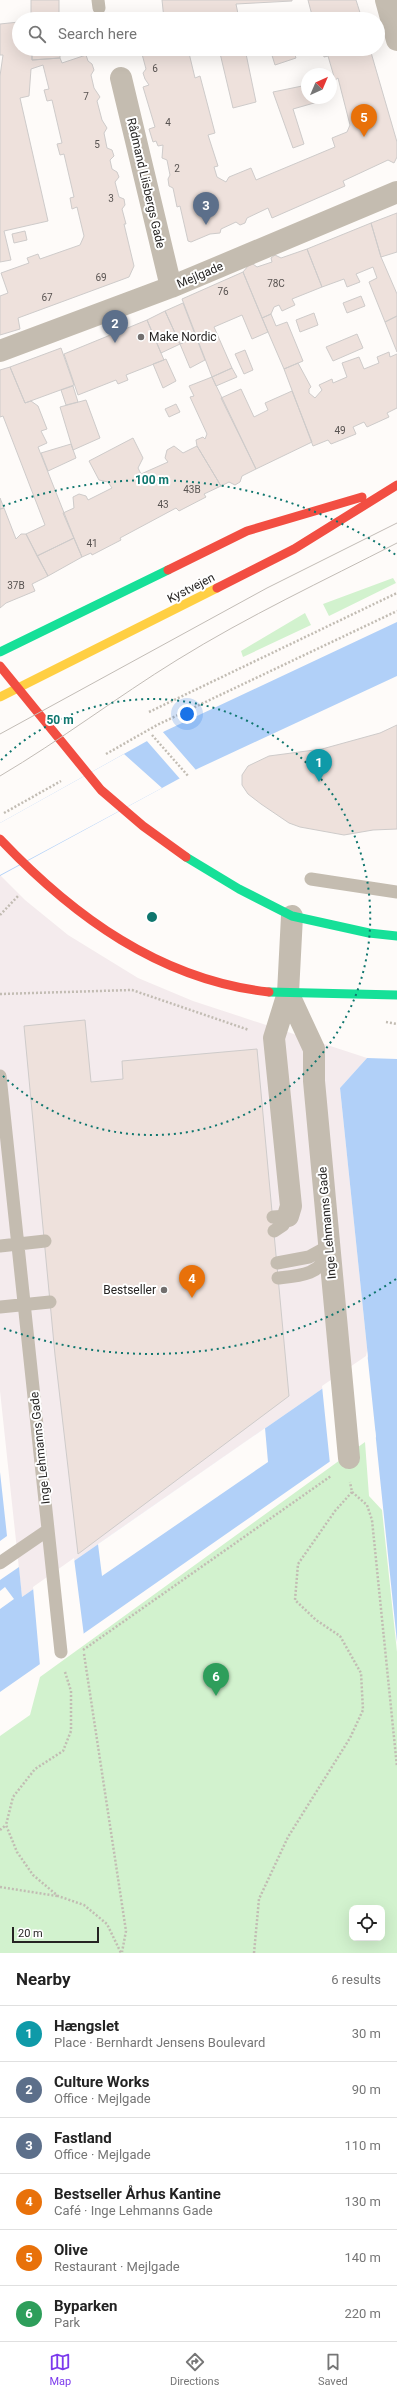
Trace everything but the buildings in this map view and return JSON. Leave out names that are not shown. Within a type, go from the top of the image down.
[{"type":"street","points":[[386,0],[397,40]]},
{"type":"street","name":"Rådmand Liisbergs Gade","points":[[121,78],[171,287]]},
{"type":"street","name":"Mejlgade","points":[[0,351],[171,287],[397,192]]},
{"type":"street","name":"Kystvejen","points":[[0,697],[294,549],[397,485]]},
{"type":"street","name":"Kystvejen","points":[[0,652],[247,531],[387,490]]},
{"type":"street","points":[[0,666],[86,772],[124,810],[196,864],[239,889],[292,916],[369,933],[397,936]]},
{"type":"street","points":[[0,839],[23,865],[75,910],[107,932],[148,955],[190,974],[223,984],[288,993],[397,995]]},
{"type":"street","name":"Inge Lehmanns Gade","points":[[278,1221],[291,1206],[274,1038],[288,993],[292,916]]},
{"type":"street","name":"Inge Lehmanns Gade","points":[[288,993],[314,1049],[314,1082],[330,1246],[348,1461]]},
{"type":"lane","points":[[311,879],[397,892]]},
{"type":"lane","name":"Inge Lehmanns Gade","points":[[0,1076],[61,1652]]},
{"type":"lane","points":[[0,1246],[45,1241]]},
{"type":"lane","points":[[277,1263],[309,1257],[330,1246]]},
{"type":"lane","points":[[278,1278],[311,1273],[326,1258],[330,1246]]},
{"type":"lane","points":[[0,1307],[50,1302]]},
{"type":"lane","points":[[0,1563],[48,1530]]},
{"type":"path","points":[[149,712],[397,593]]},
{"type":"path","points":[[115,748],[157,725],[397,612]]},
{"type":"path","points":[[152,735],[189,776]]},
{"type":"path","points":[[0,994],[132,990],[274,1038]]},
{"type":"path","points":[[122,1953],[126,1931],[83,1650],[348,1461],[352,1492],[367,1505],[372,1520],[397,1767]]},
{"type":"path","points":[[254,1953],[259,1899],[288,1837],[350,1738],[363,1710],[361,1673],[340,1636],[316,1620],[295,1600],[298,1564],[335,1511],[352,1492]]},
{"type":"path","points":[[0,1830],[6,1825],[13,1797],[35,1769],[63,1751],[71,1731],[71,1691],[61,1652]]},
{"type":"path","points":[[6,1825],[17,1852],[33,1875],[58,1896]]},
{"type":"path","points":[[0,1887],[58,1896],[84,1905],[107,1924],[122,1953]]},
{"type":"shaded area","points":[[0,875],[25,900],[68,935],[138,978],[193,1001],[367,1058],[340,1088],[368,1357],[22,1597],[0,1391]]},
{"type":"green space","points":[[393,578],[396,583],[329,616],[323,604]]},
{"type":"green space","points":[[305,613],[311,625],[243,657],[241,651]]},
{"type":"green space","points":[[365,1442],[369,1496],[382,1510],[397,1652],[397,1953],[0,1953],[0,1736],[30,1715],[40,1677]]},
{"type":"water","points":[[397,622],[397,676],[197,769],[0,876],[0,823],[165,731]]},
{"type":"water","points":[[367,1058],[397,1059],[397,1642],[375,1430],[0,1692],[0,1580],[19,1567],[22,1597],[368,1357],[340,1088]]},
{"type":"water","points":[[0,1472],[7,1536],[0,1541]]},
{"type":"pier","points":[[162,731],[196,770],[181,780],[146,740]]},
{"type":"pier","points":[[124,754],[162,788],[0,875],[0,823]]},
{"type":"pier","points":[[367,1351],[376,1437],[374,1439],[373,1433],[330,1464],[322,1386],[366,1356]]},
{"type":"pier","points":[[265,1428],[268,1462],[102,1576],[98,1544]]},
{"type":"pier","points":[[74,1558],[84,1636],[40,1666],[33,1587]]},
{"type":"pier","points":[[5,1587],[14,1599],[0,1609],[0,1591]]},
{"type":"tram line","points":[[0,734],[267,588],[397,523]]},
{"type":"tram line","points":[[0,776],[45,748],[155,674],[231,628],[397,543]]},
{"type":"traffic: fast","points":[[0,652],[168,570]]},
{"type":"traffic: fast","points":[[186,857],[239,889],[292,916],[369,933],[397,936]]},
{"type":"traffic: fast","points":[[269,992],[397,995]]},
{"type":"traffic: slow","points":[[0,697],[217,588]]},
{"type":"traffic: jam","points":[[217,588],[294,549],[397,485]]},
{"type":"traffic: jam","points":[[168,570],[247,531],[362,497]]},
{"type":"traffic: jam","points":[[0,666],[101,790],[143,826],[186,857]]},
{"type":"traffic: jam","points":[[0,839],[58,894],[88,918],[121,940],[155,959],[191,974],[229,985],[269,992]]},
{"type":"place","name":"Olive","points":[[364,137]]},
{"type":"place","name":"Fastland","points":[[206,225]]},
{"type":"place","name":"Make Nordic","points":[[141,337]]},
{"type":"place","name":"Culture Works","points":[[115,343]]},
{"type":"place","name":"Hængslet","points":[[319,782]]},
{"type":"place","name":"Bestseller","points":[[164,1290]]},
{"type":"place","name":"Bestseller Århus Kantine","points":[[192,1298]]},
{"type":"place","name":"Byparken","points":[[216,1696]]}]
